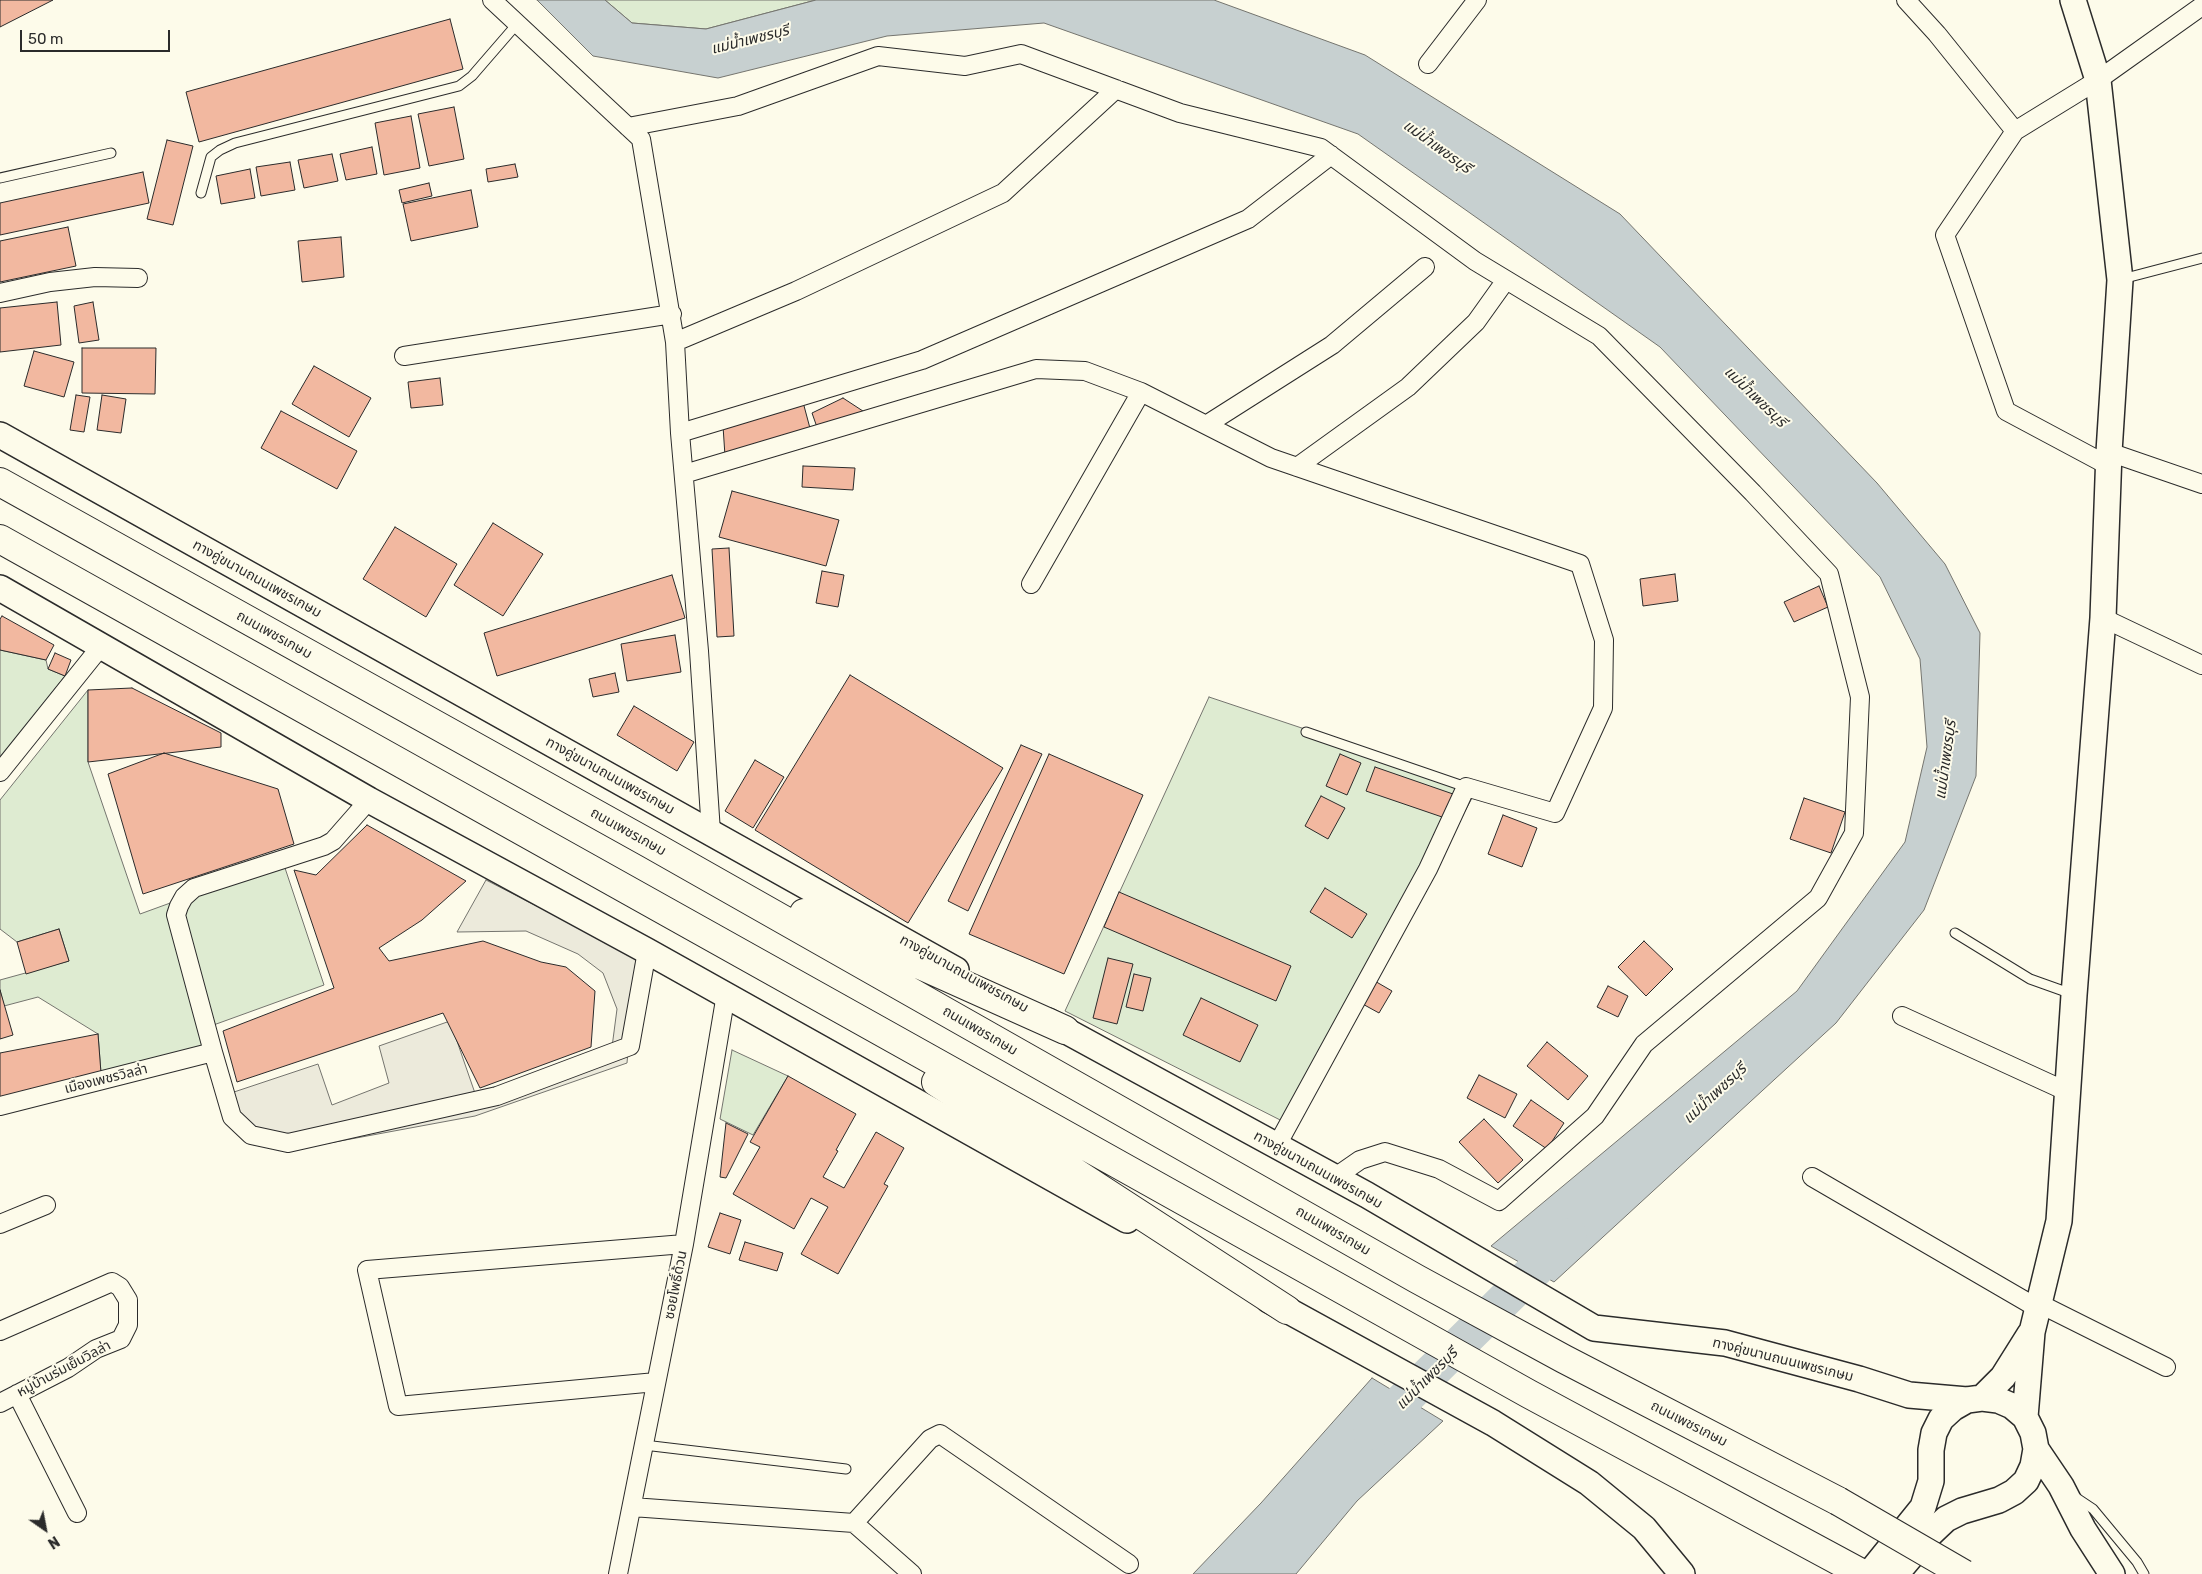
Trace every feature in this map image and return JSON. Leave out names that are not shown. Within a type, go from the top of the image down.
[{"type":"highway","points":[[0,473],[93,534]]},
{"type":"highway","name":"ถนนเพชรเกษม","points":[[0,482],[650,844],[1417,1279],[1564,1359],[1838,1501],[1964,1574]]},
{"type":"highway","points":[[0,539],[1529,1394],[1863,1574]]},
{"type":"highway","points":[[0,557],[274,693]]},
{"type":"highway","points":[[650,844],[1065,1030]]},
{"type":"highway","points":[[732,949],[1287,1310]]},
{"type":"main road","points":[[1896,1574],[1928,1536],[1946,1519],[1962,1511],[2000,1500],[2014,1492],[2026,1481],[2033,1466],[2036,1449],[2033,1433],[2025,1418],[2037,1315],[2059,1221],[2103,618],[2109,459],[2120,280],[2098,80],[2073,0]]},
{"type":"main road","name":"ทางคู่ขนานถนนเพชรเกษม","points":[[0,436],[1334,1178],[1594,1328],[1725,1343],[1859,1379],[1909,1395],[1998,1400],[2012,1406],[2025,1418]]},
{"type":"main road","points":[[0,588],[369,800],[726,994],[1349,1345],[1493,1423],[1590,1483],[1644,1528],[1682,1574]]},
{"type":"main road","points":[[1869,1574],[1923,1508],[1932,1481],[1931,1450],[1934,1433],[1941,1419],[1953,1408],[1974,1399],[2002,1377],[2037,1315]]},
{"type":"main road","points":[[2036,1449],[2061,1486],[2083,1529],[2112,1574]]},
{"type":"street","points":[[492,0],[641,139],[672,314],[675,342],[680,433],[699,651],[711,832]]},
{"type":"street","points":[[1428,64],[1477,0]]},
{"type":"street","points":[[1907,0],[1938,34],[2015,131]]},
{"type":"street","points":[[2202,6],[2098,80],[2015,131],[1945,235],[2006,411],[2109,459],[2202,484]]},
{"type":"street","points":[[628,127],[738,106],[878,56],[965,66],[1021,54],[1180,113],[1320,148],[1475,261],[1599,336],[1829,574],[1860,698],[1854,832],[1818,898],[1644,1044],[1595,1116],[1498,1201],[1439,1169],[1385,1152],[1360,1160],[1334,1178]]},
{"type":"street","points":[[675,342],[796,291],[1003,193],[1116,89]]},
{"type":"street","points":[[680,433],[922,360],[1248,219],[1331,155]]},
{"type":"street","points":[[1206,425],[1332,345],[1425,267]]},
{"type":"street","points":[[0,293],[50,282],[95,277],[138,278]]},
{"type":"street","points":[[1297,467],[1408,387],[1476,322],[1506,280]]},
{"type":"street","points":[[404,356],[672,314]]},
{"type":"street","points":[[684,474],[1036,369],[1085,371],[1141,392],[1271,458],[1580,564],[1604,640],[1603,708],[1555,812],[1466,787],[1428,869],[1276,1147]]},
{"type":"street","points":[[1031,584],[1141,392]]},
{"type":"street","points":[[2103,618],[2202,665]]},
{"type":"street","points":[[0,772],[102,645]]},
{"type":"street","points":[[369,800],[333,840],[324,846],[194,888],[184,896],[176,915],[212,1052],[232,1116],[251,1135],[288,1143],[497,1096],[630,1046],[647,951]]},
{"type":"street","name":"ซอยโพธิ์ด้วน","points":[[618,1574],[684,1244],[726,994]]},
{"type":"street","points":[[1902,1016],[2068,1092]]},
{"type":"street","name":"เมืองเพชรวิลล่า","points":[[0,1106],[212,1052]]},
{"type":"street","points":[[1812,1177],[2037,1315],[2166,1367]]},
{"type":"street","points":[[0,1224],[46,1205]]},
{"type":"street","points":[[656,1382],[398,1406],[367,1270],[684,1244]]},
{"type":"street","name":"หมู่บ้านร่มเย็นวิลล่า","points":[[0,1331],[112,1282],[120,1287],[128,1300],[128,1325],[121,1339],[96,1349],[68,1368],[0,1403]]},
{"type":"street","points":[[17,1394],[77,1513]]},
{"type":"street","points":[[854,1523],[930,1439],[940,1434],[1129,1564]]},
{"type":"street","points":[[632,1507],[854,1523],[912,1574]]},
{"type":"lane","points":[[200,192],[211,157],[235,142],[459,86],[472,76],[517,24]]},
{"type":"lane","points":[[0,178],[111,153]]},
{"type":"lane","points":[[2120,280],[2202,258]]},
{"type":"lane","points":[[1306,732],[1466,787]]},
{"type":"lane","points":[[1955,933],[2030,979],[2074,995]]},
{"type":"lane","points":[[644,1445],[846,1469]]},
{"type":"lane","points":[[2061,1486],[2093,1509],[2137,1562],[2144,1574]]},
{"type":"green space","points":[[605,0],[816,0],[706,29],[632,23]]},
{"type":"green space","points":[[0,650],[46,660],[48,669],[65,676],[0,759]]},
{"type":"green space","points":[[88,690],[88,762],[140,914],[283,862],[324,985],[208,1027],[217,1055],[101,1073],[98,1034],[38,997],[4,1006],[0,990],[0,980],[69,961],[59,929],[17,942],[0,929],[0,800]]},
{"type":"green space","points":[[1209,697],[1478,787],[1294,1127],[1065,1011]]},
{"type":"green space","points":[[732,1050],[788,1076],[753,1135],[720,1119]]},
{"type":"shaded area","points":[[486,880],[636,957],[627,1063],[475,1116],[286,1151],[250,1144],[231,1093],[318,1064],[332,1105],[389,1083],[379,1046],[450,1021],[477,1099],[612,1047],[617,1009],[603,973],[578,954],[526,931],[457,932]]},
{"type":"water","points":[[537,0],[605,0],[632,23],[706,29],[816,0],[1214,0],[1365,55],[1620,214],[1877,483],[1945,564],[1980,633],[1976,776],[1924,910],[1836,1023],[1554,1282],[1491,1246],[1797,991],[1905,842],[1927,747],[1920,659],[1880,577],[1660,347],[1358,134],[1044,23],[887,36],[718,78],[593,56]]},
{"type":"water","points":[[1372,1378],[1443,1421],[1357,1501],[1296,1574],[1193,1574],[1261,1503]]},
{"type":"building","points":[[0,0],[53,0],[0,27]]},
{"type":"building","points":[[450,19],[463,69],[199,142],[186,92]]},
{"type":"building","points":[[454,107],[464,159],[429,166],[418,114]]},
{"type":"building","points":[[411,116],[420,168],[384,175],[375,123]]},
{"type":"building","points":[[167,140],[193,146],[173,225],[147,219]]},
{"type":"building","points":[[372,147],[377,174],[346,180],[340,154]]},
{"type":"building","points":[[332,154],[338,181],[304,188],[298,160]]},
{"type":"building","points":[[290,162],[295,190],[261,196],[256,167]]},
{"type":"building","points":[[515,164],[518,177],[488,182],[486,169]]},
{"type":"building","points":[[250,169],[255,198],[221,204],[216,176]]},
{"type":"building","points":[[143,172],[149,203],[0,235],[0,203]]},
{"type":"building","points":[[429,183],[432,196],[402,203],[399,190]]},
{"type":"building","points":[[471,190],[478,227],[411,241],[403,204]]},
{"type":"building","points":[[68,227],[76,266],[0,282],[0,241]]},
{"type":"building","points":[[341,237],[344,277],[302,282],[298,241]]},
{"type":"building","points":[[57,302],[61,345],[0,352],[0,308]]},
{"type":"building","points":[[93,302],[99,340],[79,343],[74,306]]},
{"type":"building","points":[[82,348],[156,348],[155,394],[82,393]]},
{"type":"building","points":[[34,351],[74,362],[64,397],[24,386]]},
{"type":"building","points":[[314,366],[371,398],[349,437],[292,404]]},
{"type":"building","points":[[440,378],[443,405],[411,408],[408,382]]},
{"type":"building","points":[[76,395],[90,397],[84,432],[70,430]]},
{"type":"building","points":[[102,395],[126,399],[121,433],[97,430]]},
{"type":"building","points":[[843,398],[869,415],[818,430],[812,413]]},
{"type":"building","points":[[803,402],[811,432],[725,456],[723,426]]},
{"type":"building","points":[[281,411],[357,451],[337,489],[261,448]]},
{"type":"building","points":[[803,466],[855,468],[853,490],[802,487]]},
{"type":"building","points":[[732,491],[839,520],[826,566],[719,537]]},
{"type":"building","points":[[493,523],[543,554],[503,616],[454,585]]},
{"type":"building","points":[[395,527],[457,564],[426,617],[363,579]]},
{"type":"building","points":[[729,548],[734,636],[717,637],[712,549]]},
{"type":"building","points":[[822,571],[844,575],[838,607],[816,603]]},
{"type":"building","points":[[1675,574],[1678,601],[1643,606],[1640,579]]},
{"type":"building","points":[[672,575],[685,618],[497,676],[484,633]]},
{"type":"building","points":[[1819,586],[1828,607],[1794,622],[1784,602]]},
{"type":"building","points":[[2,616],[54,645],[46,660],[0,650],[0,619]]},
{"type":"building","points":[[675,635],[681,672],[627,681],[621,644]]},
{"type":"building","points":[[55,653],[71,660],[65,676],[48,669]]},
{"type":"building","points":[[615,673],[619,692],[593,697],[589,679]]},
{"type":"building","points":[[850,675],[1003,768],[908,923],[755,830]]},
{"type":"building","points":[[132,688],[221,733],[221,747],[88,762],[88,690]]},
{"type":"building","points":[[634,706],[694,742],[677,771],[617,735]]},
{"type":"building","points":[[1021,745],[1042,754],[968,911],[948,901]]},
{"type":"building","points":[[164,753],[278,789],[294,844],[143,894],[108,774]]},
{"type":"building","points":[[1049,754],[1143,795],[1064,974],[969,934]]},
{"type":"building","points":[[1340,754],[1361,763],[1347,795],[1326,786]]},
{"type":"building","points":[[755,760],[784,777],[753,828],[725,811]]},
{"type":"building","points":[[1375,767],[1453,794],[1445,818],[1366,791]]},
{"type":"building","points":[[1321,796],[1345,808],[1328,839],[1305,826]]},
{"type":"building","points":[[1804,798],[1845,812],[1831,853],[1790,839]]},
{"type":"building","points":[[1503,815],[1537,828],[1522,867],[1488,854]]},
{"type":"building","points":[[367,825],[466,881],[422,920],[379,948],[389,961],[483,941],[541,962],[566,967],[595,991],[591,1047],[480,1088],[443,1013],[237,1082],[223,1031],[334,988],[294,870],[316,875]]},
{"type":"building","points":[[1325,888],[1367,914],[1352,938],[1310,912]]},
{"type":"building","points":[[1119,892],[1291,966],[1276,1001],[1104,927]]},
{"type":"building","points":[[59,929],[69,961],[26,974],[17,942]]},
{"type":"building","points":[[1644,941],[1673,969],[1646,996],[1618,967]]},
{"type":"building","points":[[1108,958],[1133,964],[1117,1024],[1093,1018]]},
{"type":"building","points":[[1134,974],[1151,978],[1143,1011],[1126,1007]]},
{"type":"building","points":[[1373,980],[1392,991],[1379,1013],[1359,1002]]},
{"type":"building","points":[[1608,986],[1628,996],[1618,1017],[1597,1007]]},
{"type":"building","points":[[0,990],[13,1035],[0,1039]]},
{"type":"building","points":[[1201,998],[1258,1025],[1240,1062],[1183,1035]]},
{"type":"building","points":[[98,1034],[101,1073],[0,1097],[0,1053]]},
{"type":"building","points":[[1547,1042],[1588,1076],[1568,1100],[1527,1066]]},
{"type":"building","points":[[1479,1075],[1517,1094],[1505,1118],[1467,1098]]},
{"type":"building","points":[[788,1076],[856,1114],[823,1177],[844,1188],[876,1132],[904,1148],[884,1184],[888,1186],[838,1274],[801,1254],[828,1207],[811,1198],[794,1229],[733,1194],[760,1147],[750,1142]]},
{"type":"building","points":[[1531,1100],[1564,1123],[1547,1149],[1513,1126]]},
{"type":"building","points":[[1484,1119],[1523,1160],[1498,1183],[1459,1142]]},
{"type":"building","points":[[726,1123],[748,1134],[726,1178],[720,1177]]},
{"type":"building","points":[[720,1213],[741,1220],[730,1254],[708,1247]]},
{"type":"building","points":[[745,1242],[783,1253],[777,1271],[739,1260]]},
{"type":"waterway","name":"แม่น้ำเพชรบุรี","points":[[1371,1432],[1569,1236]]}]
